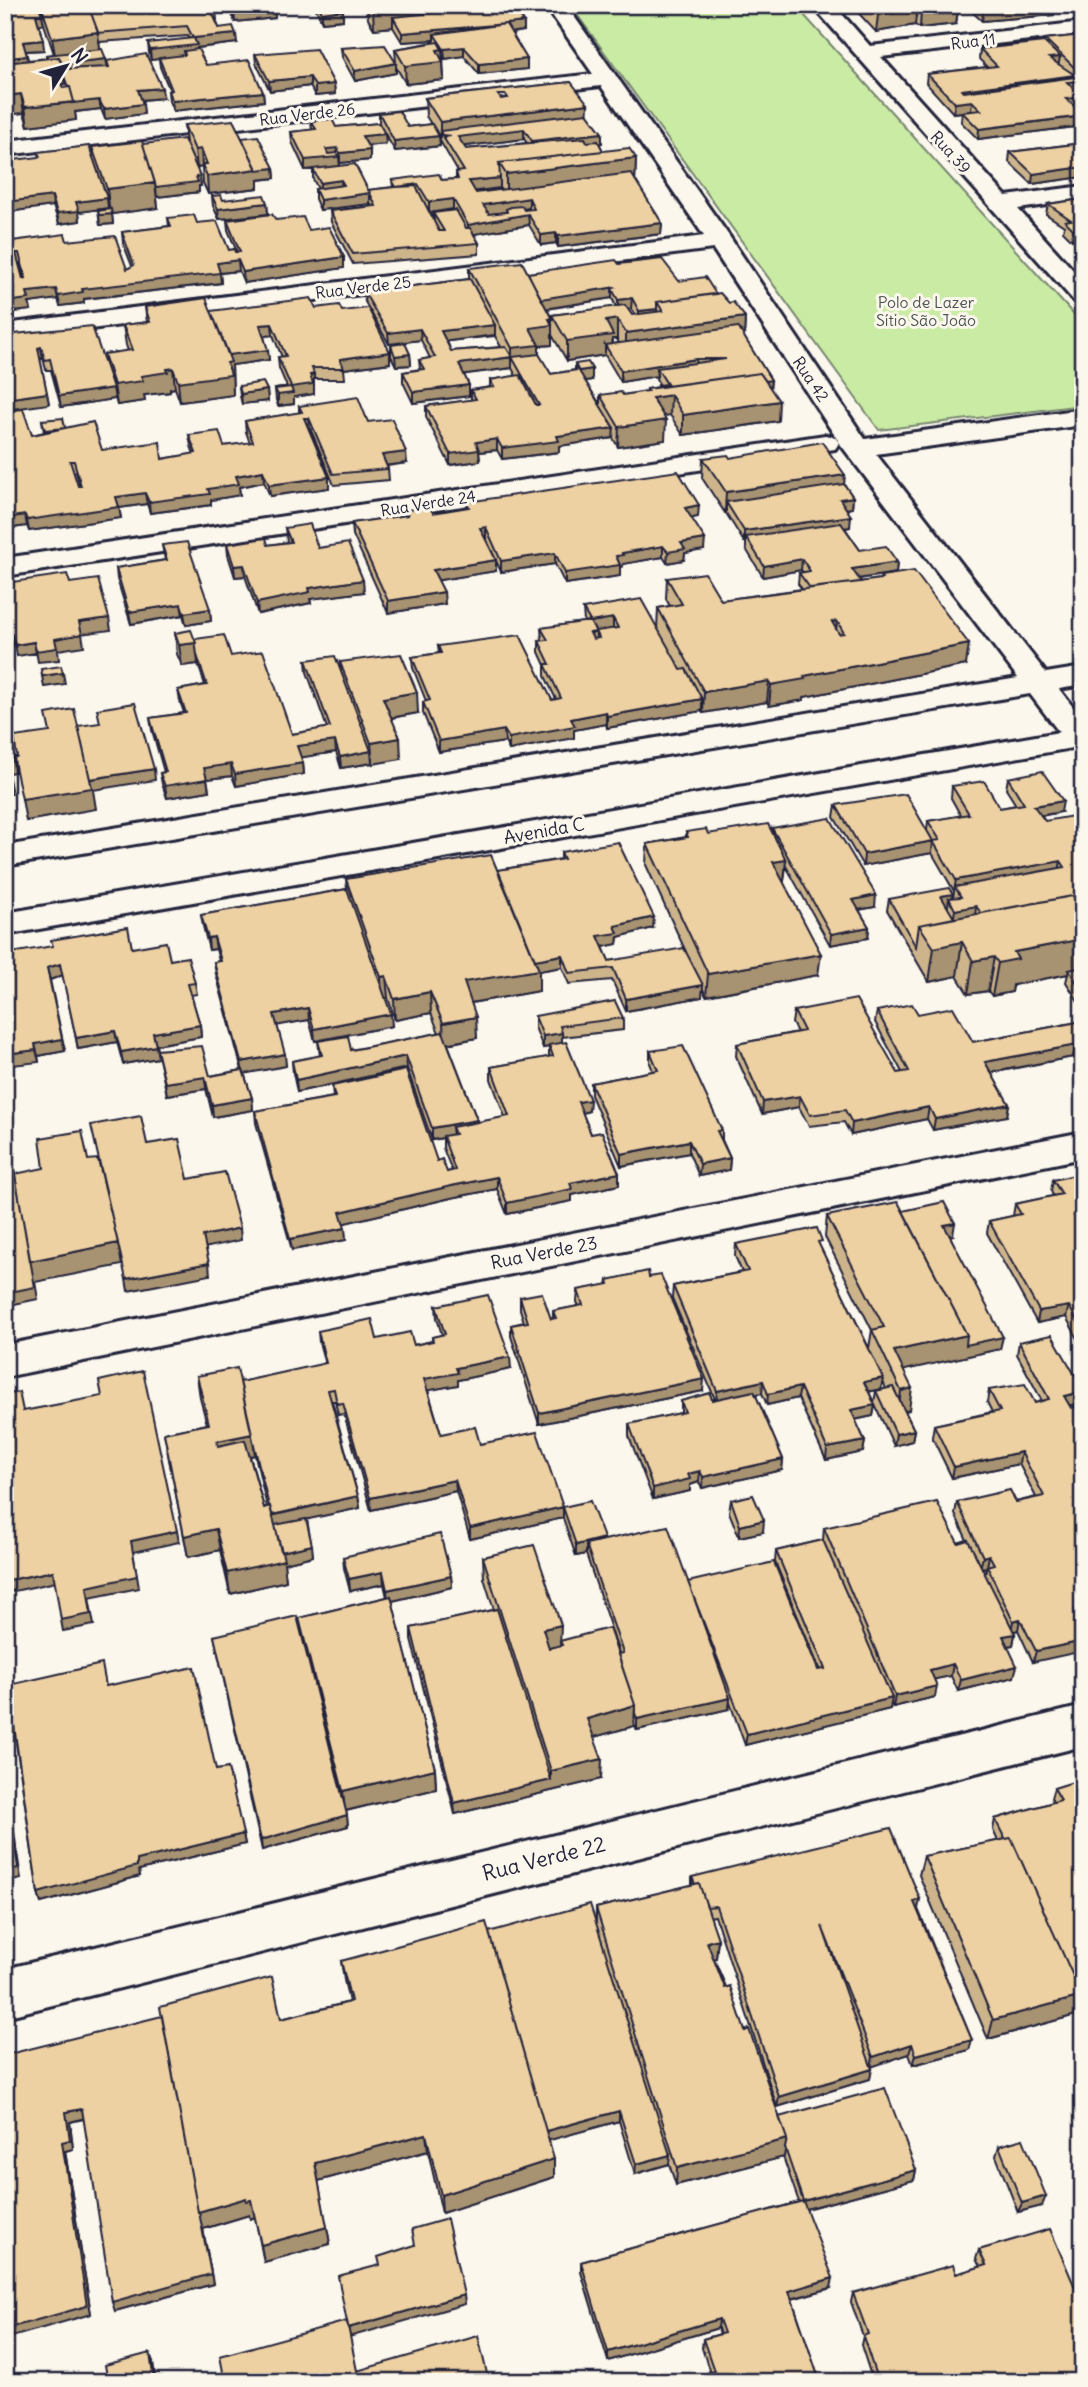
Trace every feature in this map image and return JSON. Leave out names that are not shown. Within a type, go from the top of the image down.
[{"type":"street","name":"Rua 42","points":[[555,5],[720,241],[854,443],[1082,739]]},
{"type":"street","name":"Rua 39","points":[[822,5],[1083,296]]},
{"type":"street","name":"Rua 11","points":[[863,53],[1083,28]]},
{"type":"street","name":"Rua Verde 26","points":[[5,148],[608,79]]},
{"type":"street","points":[[998,204],[1083,193]]},
{"type":"street","name":"Rua Verde 25","points":[[5,332],[720,241]]},
{"type":"street","name":"Rua Verde 24","points":[[5,568],[854,443],[1083,417]]},
{"type":"street","points":[[5,856],[1083,676]]},
{"type":"street","name":"Avenida C","points":[[5,924],[1082,739]]},
{"type":"street","name":"Rua Verde 23","points":[[5,1361],[1083,1145]]},
{"type":"street","name":"Rua Verde 22","points":[[5,1993],[1083,1726]]},
{"type":"green space","name":"Polo de Lazer Sítio São João","points":[[570,5],[795,5],[1083,325],[1083,405],[879,430]]},
{"type":"building","points":[[41,5],[88,5],[98,32],[52,38]]},
{"type":"building","points":[[88,5],[214,5],[216,10],[212,12],[219,28],[233,26],[236,34],[193,38],[187,26],[96,33],[98,32]]},
{"type":"building","points":[[231,5],[272,5],[274,8],[234,12]]},
{"type":"building","points":[[318,5],[340,5],[343,10],[322,13]]},
{"type":"building","points":[[370,5],[431,5],[373,11]]},
{"type":"building","points":[[511,5],[524,22],[402,33],[393,17]]},
{"type":"building","points":[[869,5],[958,6],[921,10],[917,8],[878,15]]},
{"type":"building","points":[[39,6],[42,15],[36,15],[43,40],[23,42],[27,56],[10,58],[5,45],[5,9]]},
{"type":"building","points":[[506,24],[527,59],[479,64],[464,47],[444,49],[434,34]]},
{"type":"building","points":[[1083,35],[1083,76],[1045,39]]},
{"type":"building","points":[[194,38],[197,45],[150,50],[148,43]]},
{"type":"building","points":[[438,42],[442,49],[437,50],[443,62],[405,66],[395,49]]},
{"type":"building","points":[[1044,42],[1060,57],[1049,58],[1075,75],[962,90],[964,92],[1075,77],[1080,81],[1067,82],[1083,97],[1066,99],[1083,116],[979,129],[962,112],[981,110],[972,101],[955,103],[927,74],[997,66],[980,49]]},
{"type":"building","points":[[385,45],[396,63],[355,71],[341,48]]},
{"type":"building","points":[[102,49],[106,59],[62,64],[59,57],[47,58],[46,55]]},
{"type":"building","points":[[198,49],[206,65],[249,60],[263,92],[172,101],[168,91],[172,90],[159,58],[185,55],[184,51]]},
{"type":"building","points":[[316,49],[334,84],[315,86],[310,77],[269,81],[255,54]]},
{"type":"building","points":[[146,54],[162,88],[138,90],[143,104],[104,109],[99,100],[73,103],[63,69],[109,67],[107,61]]},
{"type":"building","points":[[59,57],[62,66],[57,67],[59,79],[63,88],[70,87],[74,102],[25,107],[21,94],[5,96],[5,63]]},
{"type":"building","points":[[571,82],[588,104],[440,122],[425,98]]},
{"type":"building","points":[[399,111],[408,127],[432,124],[439,136],[394,141],[379,113]]},
{"type":"building","points":[[587,113],[602,133],[532,141],[524,129],[458,137],[466,149],[585,138],[587,142],[598,141],[603,151],[499,163],[500,178],[469,181],[476,193],[631,173],[662,223],[558,236],[556,233],[541,235],[528,214],[468,225],[453,199],[429,202],[418,184],[396,187],[392,180],[439,174],[442,180],[458,179],[456,172],[464,171],[443,137],[451,136],[442,135],[440,131]],"holes":[[[529,198],[534,209],[511,207],[506,209],[507,212],[489,214],[483,205]]]},
{"type":"building","points":[[332,119],[336,127],[379,123],[385,134],[362,136],[370,150],[340,153],[337,148],[326,149],[328,154],[337,153],[339,157],[305,160],[291,132],[316,129],[311,121]]},
{"type":"building","points":[[233,120],[257,169],[207,176],[202,164],[207,164],[201,149],[195,150],[184,125]]},
{"type":"building","points":[[258,136],[274,168],[257,170],[242,138]]},
{"type":"building","points":[[184,139],[200,176],[196,177],[198,182],[156,187],[143,144]]},
{"type":"building","points":[[142,141],[155,183],[107,189],[92,147]]},
{"type":"building","points":[[1083,143],[1083,167],[1033,174],[1010,152]]},
{"type":"building","points":[[89,146],[107,198],[76,202],[79,211],[57,213],[52,196],[6,202],[5,161],[40,157],[38,152]]},
{"type":"building","points":[[629,148],[636,158],[506,174],[499,163]]},
{"type":"building","points":[[355,164],[368,190],[416,186],[439,231],[444,231],[433,213],[456,210],[479,243],[353,254],[330,211],[376,206],[370,193],[320,200],[315,189],[344,185],[341,180],[320,183],[313,169]]},
{"type":"building","points":[[221,195],[223,200],[264,195],[267,203],[218,209],[212,196]]},
{"type":"building","points":[[1083,199],[1083,228],[1073,229],[1065,221],[1071,220],[1048,204]]},
{"type":"building","points":[[111,209],[112,214],[99,215],[98,211]]},
{"type":"building","points":[[272,214],[276,220],[303,217],[309,230],[329,227],[344,257],[243,272],[238,260],[217,263],[220,273],[82,289],[83,292],[58,296],[56,289],[27,292],[29,299],[5,302],[5,242],[65,234],[67,241],[115,236],[127,269],[134,265],[122,232],[171,226],[168,218],[194,215],[197,223],[217,221],[229,250],[240,252],[227,220]],"holes":[[[16,253],[19,253],[26,278],[23,279]]]},
{"type":"building","points":[[662,259],[679,281],[705,277],[716,294],[657,302],[657,309],[639,311],[632,298],[618,300],[612,289],[616,287],[541,299],[528,273],[616,260],[619,264]]},
{"type":"building","points":[[522,262],[552,319],[549,319],[552,325],[530,328],[539,345],[512,348],[469,268]]},
{"type":"building","points":[[470,279],[495,325],[441,331],[451,351],[506,347],[512,357],[459,364],[469,385],[413,392],[403,372],[424,369],[419,360],[435,357],[420,329],[388,333],[364,292]]},
{"type":"building","points":[[720,293],[729,303],[733,302],[745,317],[626,333],[617,319],[606,321],[613,335],[567,341],[552,315],[625,305],[632,315],[663,311],[657,302]]},
{"type":"building","points":[[206,298],[231,362],[227,363],[231,375],[178,382],[173,368],[167,369],[168,372],[141,376],[143,381],[114,385],[104,354],[132,350],[123,325],[150,322],[145,307]]},
{"type":"building","points":[[311,298],[316,308],[339,305],[342,311],[368,308],[390,352],[340,359],[344,368],[312,368],[314,374],[310,375],[313,384],[291,387],[278,357],[286,356],[272,324],[260,325],[268,350],[229,355],[211,311]]},
{"type":"building","points":[[92,326],[113,388],[59,396],[50,359],[45,360],[41,347],[38,348],[47,393],[5,399],[5,335]]},
{"type":"building","points":[[738,327],[771,380],[766,381],[760,373],[659,387],[658,385],[667,384],[657,368],[726,359],[696,359],[621,371],[605,345]]},
{"type":"building","points":[[405,343],[410,354],[395,356],[391,345]]},
{"type":"building","points":[[539,354],[551,374],[578,370],[575,364],[588,362],[592,369],[579,371],[614,428],[557,436],[559,441],[502,448],[497,439],[476,442],[479,450],[450,454],[426,406],[476,399],[471,390],[494,387],[490,380],[520,375],[536,405],[539,405],[512,357]]},
{"type":"building","points":[[760,373],[779,401],[683,415],[671,395],[652,398],[666,420],[619,427],[600,395],[621,392],[623,395],[648,391],[647,389]]},
{"type":"building","points":[[263,382],[267,390],[241,394],[239,386]]},
{"type":"building","points":[[291,387],[293,393],[278,395],[275,389]]},
{"type":"building","points":[[358,397],[368,422],[392,419],[406,452],[382,455],[388,469],[333,474],[309,418],[304,418],[329,477],[269,485],[263,471],[236,476],[239,484],[208,489],[210,494],[149,502],[145,493],[116,497],[119,507],[27,520],[25,515],[5,518],[5,411],[23,409],[32,435],[93,422],[102,450],[160,442],[162,459],[196,453],[189,435],[219,431],[224,446],[253,442],[245,421],[302,412],[299,406]],"holes":[[[70,461],[74,461],[81,486],[78,486]]]},
{"type":"building","points":[[63,418],[65,428],[45,430],[42,420]]},
{"type":"building","points":[[822,442],[845,475],[726,492],[703,458],[728,455],[730,458]]},
{"type":"building","points":[[678,471],[699,505],[685,508],[705,539],[681,543],[685,549],[668,552],[663,546],[622,553],[623,555],[616,556],[620,565],[565,573],[555,553],[501,561],[486,527],[480,528],[496,560],[433,570],[444,592],[388,601],[352,523],[408,515],[406,510],[430,507],[433,513],[469,507],[467,502]]},
{"type":"building","points":[[844,484],[853,497],[840,499],[851,516],[744,531],[726,502]]},
{"type":"building","points":[[841,523],[860,550],[886,546],[897,562],[852,569],[861,582],[810,588],[799,573],[810,571],[802,559],[764,566],[746,537]]},
{"type":"building","points":[[310,524],[318,548],[348,543],[363,580],[309,588],[310,592],[257,603],[244,565],[234,566],[227,544],[266,538],[268,545],[291,542],[285,528]]},
{"type":"building","points":[[187,542],[210,609],[184,613],[181,604],[129,612],[116,568],[167,560],[162,545]]},
{"type":"building","points":[[914,571],[969,644],[804,676],[805,679],[771,685],[769,681],[704,692],[658,608],[682,604],[667,578],[705,573],[721,600],[882,579],[881,576]],"holes":[[[837,621],[844,633],[839,634],[832,622]]]},
{"type":"building","points":[[67,574],[70,583],[98,579],[109,618],[79,622],[82,634],[55,639],[57,648],[36,651],[34,642],[15,645],[12,634],[5,634],[5,583]]},
{"type":"building","points":[[641,599],[681,670],[686,669],[702,699],[607,716],[606,712],[571,719],[575,726],[509,738],[504,730],[439,741],[423,702],[430,700],[412,657],[441,653],[438,646],[520,635],[552,700],[561,698],[545,664],[550,664],[539,641],[548,640],[541,628],[590,621],[583,609]],"holes":[[[613,618],[618,628],[596,631],[599,638],[593,639],[590,633],[596,632],[590,622]]]},
{"type":"building","points":[[191,630],[196,643],[179,645],[175,633]]},
{"type":"building","points":[[224,635],[231,656],[263,651],[292,734],[330,727],[306,660],[335,656],[371,751],[340,757],[335,741],[297,746],[303,763],[235,774],[231,764],[204,768],[207,779],[165,786],[160,773],[166,772],[150,718],[186,713],[178,690],[207,685],[197,655],[195,639]]},
{"type":"building","points":[[401,654],[417,692],[383,698],[400,738],[371,743],[340,662]]},
{"type":"building","points":[[61,666],[63,673],[42,676],[41,669]]},
{"type":"building","points":[[135,703],[154,769],[90,779],[78,726],[100,723],[97,709]]},
{"type":"building","points":[[74,709],[92,788],[22,799],[13,757],[17,757],[14,737],[50,732],[46,714]]},
{"type":"building","points":[[5,721],[11,751],[5,752]]},
{"type":"building","points":[[1042,771],[1063,801],[1034,806],[1045,821],[1073,816],[1083,830],[1083,894],[981,913],[976,906],[955,910],[949,898],[961,897],[955,887],[1065,867],[1061,861],[956,880],[933,841],[940,840],[928,821],[969,814],[952,786],[984,781],[1000,808],[1024,804],[1008,778]]},
{"type":"building","points":[[906,794],[933,841],[864,854],[836,805]]},
{"type":"building","points":[[830,818],[876,895],[853,900],[869,927],[831,934],[772,828]]},
{"type":"building","points":[[768,824],[786,860],[773,862],[821,954],[708,974],[647,844],[688,837],[686,832],[706,829],[708,834]]},
{"type":"building","points":[[618,842],[654,917],[615,926],[618,933],[598,936],[609,961],[684,948],[703,985],[626,999],[613,968],[569,973],[562,955],[535,960],[498,870],[564,859],[561,852]]},
{"type":"building","points":[[491,855],[539,970],[464,982],[476,1017],[443,1023],[430,992],[394,999],[386,976],[381,977],[346,879]]},
{"type":"building","points":[[949,888],[953,894],[941,896],[954,918],[919,925],[916,947],[889,899]]},
{"type":"building","points":[[347,889],[391,1014],[314,1029],[308,1008],[274,1014],[285,1054],[241,1062],[214,962],[221,961],[214,937],[208,938],[201,915]]},
{"type":"building","points":[[1083,894],[1083,939],[1014,952],[1018,959],[998,963],[994,957],[973,961],[962,942],[934,948],[919,925]]},
{"type":"building","points":[[128,927],[132,948],[166,942],[170,960],[188,957],[195,983],[188,984],[200,1025],[153,1033],[156,1046],[121,1052],[115,1031],[76,1038],[60,964],[47,968],[62,1039],[35,1044],[36,1050],[5,1054],[5,954],[53,946],[51,940]]},
{"type":"building","points":[[1083,967],[1083,993],[1069,970]]},
{"type":"building","points":[[856,999],[898,1073],[909,1071],[877,1011],[912,1004],[918,1014],[953,1007],[973,1042],[1083,1021],[1083,1056],[1076,1045],[985,1062],[1009,1104],[935,1119],[929,1107],[852,1123],[845,1110],[810,1115],[800,1096],[763,1102],[737,1044],[804,1031],[794,1011]]},
{"type":"building","points":[[615,1001],[623,1018],[560,1026],[562,1033],[543,1036],[535,1016]]},
{"type":"building","points":[[443,1032],[477,1120],[432,1128],[406,1056],[296,1080],[292,1061],[322,1055],[318,1041],[348,1036],[351,1050]]},
{"type":"building","points":[[566,1042],[590,1100],[578,1102],[591,1134],[602,1132],[619,1173],[570,1183],[572,1189],[507,1203],[497,1177],[451,1186],[340,1212],[345,1228],[290,1239],[255,1111],[335,1097],[332,1086],[406,1070],[437,1161],[442,1159],[447,1172],[455,1170],[443,1136],[455,1134],[452,1127],[509,1116],[491,1067],[553,1056],[549,1045]]},
{"type":"building","points":[[202,1046],[210,1076],[243,1070],[252,1098],[212,1105],[205,1077],[165,1083],[157,1050]]},
{"type":"building","points":[[683,1046],[722,1130],[717,1131],[730,1158],[700,1164],[689,1141],[621,1154],[591,1083],[658,1070],[650,1051]]},
{"type":"building","points":[[141,1116],[147,1144],[179,1139],[188,1179],[225,1172],[240,1228],[203,1236],[209,1263],[126,1279],[91,1125]]},
{"type":"building","points":[[82,1131],[88,1160],[98,1159],[118,1243],[30,1261],[15,1174],[44,1168],[40,1138]]},
{"type":"building","points":[[12,1159],[35,1287],[5,1293],[5,1160]]},
{"type":"building","points":[[1079,1174],[1083,1181],[1083,1215],[1074,1216],[1083,1230],[1076,1232],[1083,1243],[1083,1331],[1069,1306],[1039,1311],[989,1221],[1021,1214],[1015,1204],[1062,1194],[1053,1180]]},
{"type":"building","points":[[898,1202],[967,1335],[894,1351],[912,1388],[901,1391],[872,1330],[884,1327],[827,1216]]},
{"type":"building","points":[[944,1202],[955,1223],[944,1225],[1003,1337],[966,1345],[967,1335],[903,1211]]},
{"type":"building","points":[[817,1228],[822,1241],[818,1242],[883,1378],[864,1382],[875,1405],[851,1410],[865,1441],[827,1448],[800,1387],[768,1394],[763,1381],[717,1391],[673,1286],[748,1271],[736,1244]]},
{"type":"building","points":[[648,1271],[649,1277],[661,1275],[704,1379],[539,1413],[511,1325],[528,1322],[520,1297],[542,1293],[551,1319],[556,1318],[553,1311],[583,1305],[578,1290],[609,1284],[608,1280]]},
{"type":"building","points":[[488,1295],[510,1357],[456,1368],[458,1373],[424,1379],[441,1434],[475,1427],[480,1444],[537,1432],[563,1507],[470,1528],[455,1480],[370,1498],[343,1403],[337,1404],[334,1389],[328,1390],[358,1496],[272,1515],[240,1382],[326,1363],[318,1331],[372,1319],[377,1339],[410,1332],[414,1345],[433,1341],[432,1337],[445,1334],[436,1306]]},
{"type":"building","points":[[1052,1335],[1083,1389],[1083,1392],[1064,1396],[1071,1408],[1083,1406],[1083,1609],[1075,1610],[1083,1626],[1083,1641],[1036,1651],[1020,1619],[1013,1621],[987,1566],[994,1564],[989,1555],[983,1557],[957,1502],[1010,1490],[1016,1502],[1044,1496],[1021,1452],[954,1467],[934,1425],[1000,1411],[989,1390],[1025,1384],[1035,1403],[1049,1399],[1019,1342]]},
{"type":"building","points":[[237,1368],[252,1434],[217,1441],[218,1446],[245,1440],[264,1508],[270,1506],[284,1560],[227,1573],[216,1529],[184,1536],[164,1433],[209,1424],[197,1376]]},
{"type":"building","points":[[143,1371],[177,1531],[131,1541],[137,1576],[87,1587],[91,1614],[61,1620],[53,1571],[5,1581],[5,1395],[19,1392],[23,1411],[102,1396],[99,1381]]},
{"type":"building","points":[[893,1387],[914,1430],[896,1434],[876,1391]]},
{"type":"building","points":[[754,1391],[783,1459],[703,1477],[700,1471],[688,1474],[690,1479],[653,1488],[629,1424],[685,1412],[681,1401],[710,1393],[712,1400]]},
{"type":"building","points":[[753,1495],[764,1520],[740,1526],[731,1500]]},
{"type":"building","points":[[590,1501],[604,1538],[576,1545],[563,1507]]},
{"type":"building","points":[[937,1502],[958,1543],[968,1540],[1015,1634],[1003,1636],[1017,1666],[961,1680],[953,1664],[930,1670],[937,1686],[895,1696],[824,1528]]},
{"type":"building","points":[[306,1519],[312,1545],[281,1552],[275,1525]]},
{"type":"building","points":[[668,1526],[730,1698],[637,1719],[618,1654],[623,1653],[586,1544]]},
{"type":"building","points":[[440,1534],[451,1576],[387,1590],[383,1572],[349,1579],[343,1557]]},
{"type":"building","points":[[823,1540],[892,1698],[747,1734],[688,1582],[774,1562],[818,1670],[825,1669],[776,1551]]},
{"type":"building","points":[[534,1545],[561,1625],[543,1629],[549,1648],[562,1645],[560,1641],[609,1628],[635,1705],[587,1719],[602,1759],[551,1771],[483,1557]]},
{"type":"building","points":[[391,1596],[435,1769],[343,1791],[299,1618]]},
{"type":"building","points":[[497,1609],[551,1780],[454,1803],[411,1628]]},
{"type":"building","points":[[297,1616],[347,1815],[261,1840],[214,1636]]},
{"type":"building","points":[[102,1664],[106,1686],[194,1667],[216,1770],[228,1768],[243,1834],[137,1860],[137,1866],[38,1893],[12,1712],[8,1712],[5,1686]]},
{"type":"building","points":[[1083,1779],[1083,2010],[1079,2005],[1082,1996],[1011,1838],[1005,1839],[995,1819],[1061,1800],[1054,1788]]},
{"type":"building","points":[[5,1782],[18,1868],[5,1871]]},
{"type":"building","points":[[891,1828],[920,1899],[914,1902],[972,2040],[916,2055],[912,2044],[873,2057],[822,1926],[872,2069],[779,2097],[716,1906],[707,1907],[699,1883],[695,1884],[692,1877]]},
{"type":"building","points":[[1011,1838],[1082,1996],[993,2020],[924,1856]]},
{"type":"building","points":[[699,1883],[718,1939],[707,1942],[725,1988],[730,1986],[745,2031],[749,2029],[787,2139],[677,2168],[596,1908]]},
{"type":"building","points":[[590,1904],[670,2155],[636,2164],[619,2111],[546,2131],[489,1932]]},
{"type":"building","points":[[486,1922],[554,2159],[441,2195],[426,2134],[315,2163],[327,2227],[261,2245],[251,2200],[246,2201],[246,2198],[198,2212],[160,2007],[272,1977],[281,2019],[346,2003],[351,2001],[341,1961]]},
{"type":"building","points":[[162,2016],[211,2274],[112,2302],[82,2109],[66,2112],[70,2140],[62,2142],[87,2306],[5,2329],[5,2055]]},
{"type":"building","points":[[885,2088],[916,2170],[803,2201],[785,2148],[787,2139],[779,2117]]},
{"type":"building","points":[[1023,2139],[1046,2196],[1022,2203],[999,2146]]},
{"type":"building","points":[[803,2201],[833,2278],[789,2291],[820,2382],[696,2382],[695,2378],[714,2371],[703,2339],[724,2333],[719,2319],[608,2352],[581,2262]]},
{"type":"building","points":[[447,2219],[464,2295],[348,2328],[338,2276],[380,2265],[378,2257],[415,2245],[412,2229]]},
{"type":"building","points":[[1050,2229],[1083,2306],[1083,2382],[878,2382],[863,2336],[868,2334],[853,2293],[953,2265],[956,2274],[986,2265],[979,2250]]},
{"type":"building","points":[[347,2321],[357,2371],[478,2336],[489,2382],[225,2382],[220,2356]]},
{"type":"building","points":[[150,2353],[154,2382],[108,2382],[105,2365]]}]
